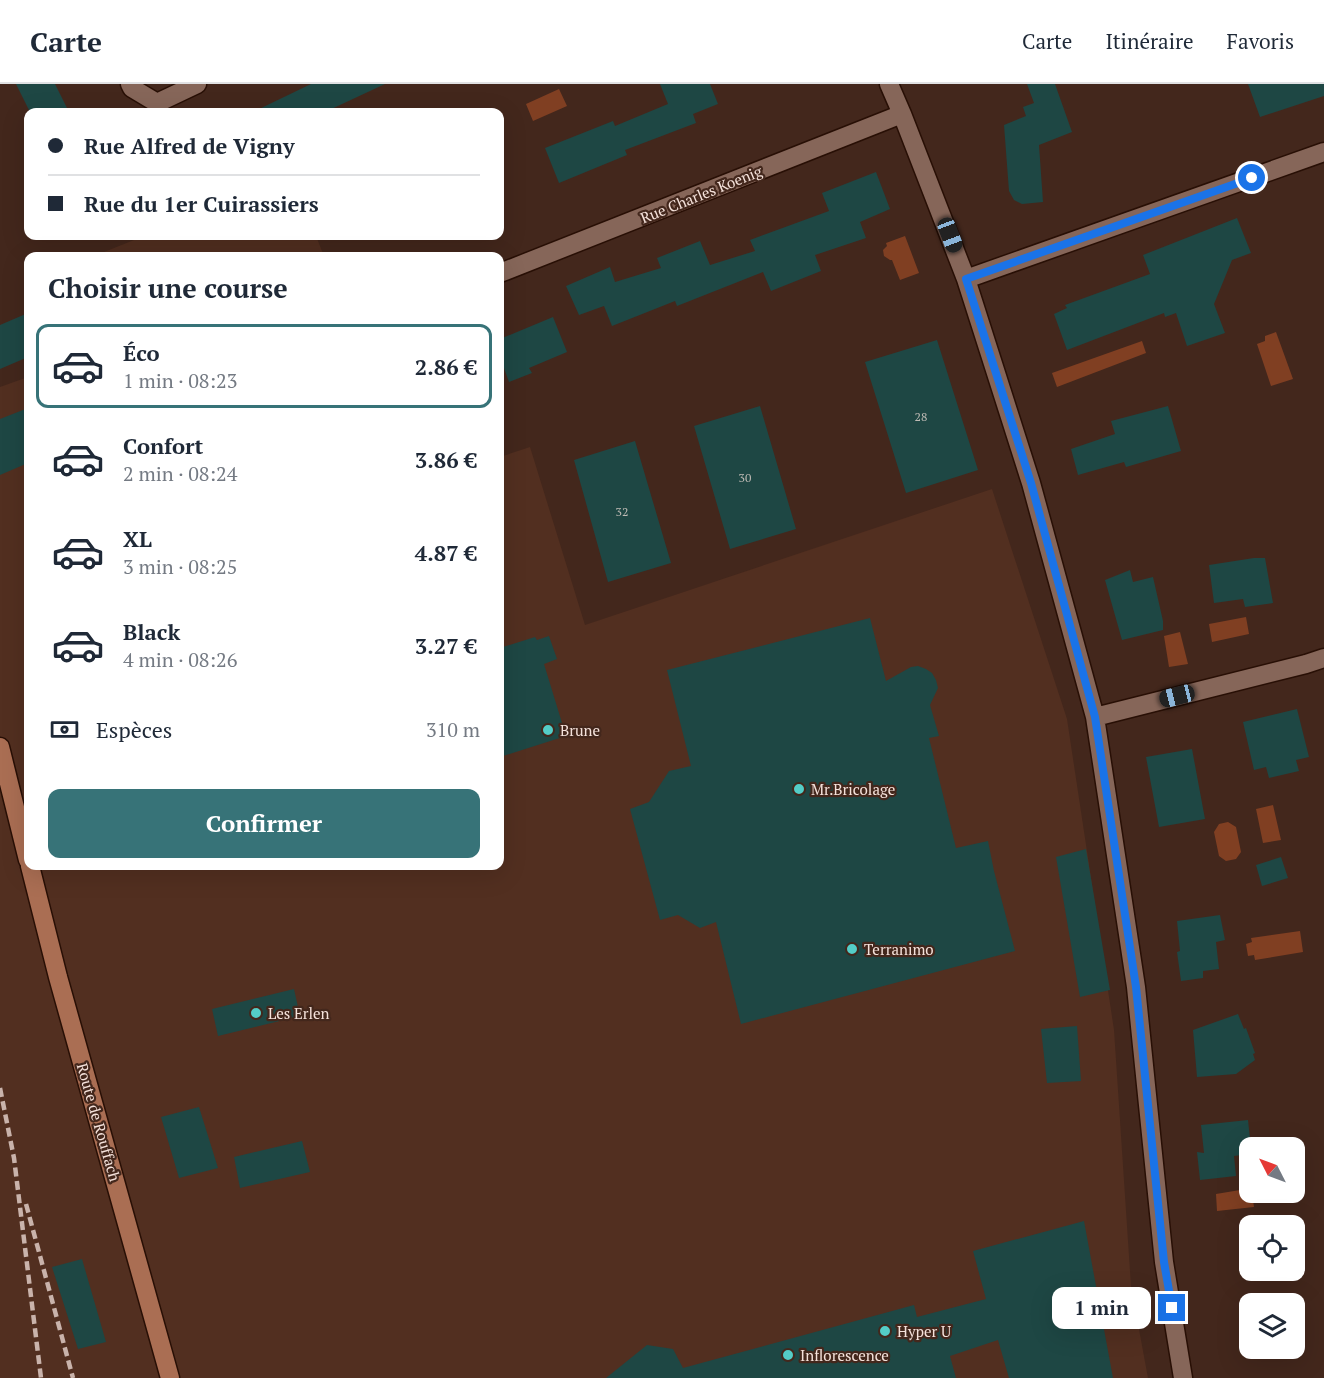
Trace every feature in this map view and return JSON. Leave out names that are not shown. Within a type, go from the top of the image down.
[{"type":"main road","points":[[0,747],[24,844]]},
{"type":"main road","name":"Route de Rouffach","points":[[31,870],[61,988],[170,1378]]},
{"type":"street","points":[[130,84],[132,88],[157,103],[197,84]]},
{"type":"street","points":[[889,84],[903,114],[966,279],[1031,483],[1095,717],[1136,987],[1164,1262],[1183,1378]]},
{"type":"street","name":"Rue Charles Koenig","points":[[504,271],[903,114]]},
{"type":"street","points":[[966,279],[1324,152]]},
{"type":"street","points":[[1095,717],[1324,658]]},
{"type":"shaded area","points":[[559,89],[567,106],[533,121],[526,104]]},
{"type":"shaded area","points":[[905,236],[919,273],[900,280],[892,260],[884,256],[883,250],[887,246],[886,243]]},
{"type":"shaded area","points":[[134,240],[318,240],[322,252],[104,252]]},
{"type":"shaded area","points":[[1276,332],[1293,379],[1271,386],[1257,344],[1265,341],[1265,336]]},
{"type":"shaded area","points":[[1142,341],[1146,353],[1057,387],[1052,373]]},
{"type":"shaded area","points":[[24,378],[24,870],[504,870],[504,456],[530,447],[585,625],[992,489],[1067,719],[1114,1030],[1131,1286],[1148,1378],[0,1378],[0,387]]},
{"type":"shaded area","points":[[1246,617],[1249,634],[1212,642],[1209,624]]},
{"type":"shaded area","points":[[1180,632],[1188,664],[1169,667],[1164,636]]},
{"type":"shaded area","points":[[1273,805],[1281,840],[1263,843],[1256,809]]},
{"type":"shaded area","points":[[1228,822],[1236,827],[1241,852],[1236,859],[1226,861],[1219,856],[1214,832],[1219,824]]},
{"type":"shaded area","points":[[1300,931],[1303,952],[1255,960],[1254,955],[1248,956],[1246,944],[1252,942],[1251,938]]},
{"type":"shaded area","points":[[1239,1190],[1239,1203],[1253,1203],[1254,1207],[1217,1211],[1216,1194]]},
{"type":"building","points":[[16,84],[55,84],[67,108],[28,108]]},
{"type":"building","points":[[311,84],[385,84],[334,108],[261,108]]},
{"type":"building","points":[[660,84],[710,84],[718,104],[693,114],[696,123],[625,150],[627,155],[559,183],[545,148],[613,121],[615,126],[668,104]]},
{"type":"building","points":[[1027,84],[1055,84],[1072,132],[1039,145],[1043,202],[1022,204],[1014,200],[1009,191],[1004,125],[1026,116],[1023,107],[1034,103]]},
{"type":"building","points":[[1248,84],[1324,84],[1324,96],[1260,117]]},
{"type":"building","points":[[876,172],[890,209],[860,222],[866,238],[815,255],[821,271],[771,291],[763,272],[677,306],[675,301],[612,326],[604,306],[579,315],[566,286],[610,267],[615,282],[661,268],[657,258],[700,241],[710,265],[755,251],[750,240],[829,211],[822,193]]},
{"type":"building","points":[[1237,218],[1251,253],[1232,260],[1214,304],[1225,333],[1187,346],[1176,313],[1165,317],[1164,313],[1067,350],[1054,314],[1067,308],[1065,305],[1150,274],[1143,255]]},
{"type":"building","points":[[24,315],[24,359],[0,369],[0,325]]},
{"type":"building","points":[[553,317],[567,352],[529,368],[532,373],[509,382],[504,368],[504,337]]},
{"type":"building","points":[[937,340],[978,470],[906,493],[865,362]]},
{"type":"building","points":[[760,406],[796,529],[730,549],[694,426]]},
{"type":"building","points":[[1168,406],[1181,451],[1126,467],[1124,462],[1078,475],[1071,449],[1115,434],[1111,421]]},
{"type":"building","points":[[24,410],[24,465],[0,475],[0,419]]},
{"type":"building","points":[[635,441],[671,563],[608,582],[574,460]]},
{"type":"building","points":[[1265,558],[1273,603],[1245,607],[1243,599],[1214,603],[1209,565]]},
{"type":"building","points":[[1130,570],[1133,582],[1153,577],[1163,630],[1122,640],[1105,580]]},
{"type":"building","name":"Mr.Bricolage","points":[[870,618],[886,681],[911,667],[918,666],[932,673],[936,680],[938,688],[930,705],[939,736],[929,738],[956,848],[988,841],[1015,951],[741,1024],[716,922],[700,928],[678,915],[660,920],[630,809],[649,802],[669,771],[691,766],[667,670]]},
{"type":"building","points":[[549,636],[557,659],[544,664],[566,736],[504,756],[504,647],[535,637],[537,640]]},
{"type":"building","points":[[1297,709],[1309,757],[1296,760],[1299,771],[1269,778],[1266,767],[1254,770],[1243,722]]},
{"type":"building","points":[[1192,749],[1205,819],[1159,827],[1146,757]]},
{"type":"building","points":[[1086,849],[1110,990],[1080,997],[1056,857]]},
{"type":"building","points":[[1281,857],[1288,878],[1262,886],[1256,865]]},
{"type":"building","points":[[1220,915],[1225,940],[1216,942],[1219,969],[1203,971],[1203,978],[1181,981],[1177,952],[1180,951],[1177,921]]},
{"type":"building","name":"Les Erlen","points":[[294,989],[300,1016],[218,1036],[212,1009]]},
{"type":"building","points":[[1238,1014],[1244,1029],[1246,1028],[1255,1053],[1253,1054],[1255,1060],[1236,1074],[1197,1077],[1193,1030]]},
{"type":"building","points":[[1077,1026],[1081,1081],[1047,1083],[1041,1029]]},
{"type":"building","points":[[199,1107],[218,1168],[179,1178],[161,1117]]},
{"type":"building","points":[[1248,1120],[1250,1137],[1239,1137],[1239,1155],[1234,1156],[1236,1176],[1200,1180],[1197,1152],[1204,1153],[1201,1125]]},
{"type":"building","points":[[302,1141],[310,1172],[240,1188],[234,1157]]},
{"type":"building","points":[[1084,1221],[1113,1378],[1009,1378],[998,1340],[950,1356],[956,1378],[606,1378],[647,1345],[673,1349],[683,1368],[914,1305],[917,1317],[986,1299],[973,1251]]},
{"type":"building","points":[[82,1259],[106,1342],[78,1349],[52,1267]]},
{"type":"railway","points":[[0,1088],[14,1158],[41,1378]]},
{"type":"railway","points":[[26,1204],[73,1378]]},
{"type":"place","name":"Brune","points":[[548,730]]},
{"type":"place","name":"Mr.Bricolage","points":[[799,789]]},
{"type":"place","name":"Terranimo","points":[[852,949]]},
{"type":"place","name":"Les Erlen","points":[[256,1013]]},
{"type":"place","name":"Hyper U","points":[[885,1331]]},
{"type":"place","name":"Inflorescence","points":[[788,1355]]},
{"type":"route","points":[[1172,1308],[1164,1262],[1136,987],[1095,717],[1031,483],[966,279],[1252,178]]}]
